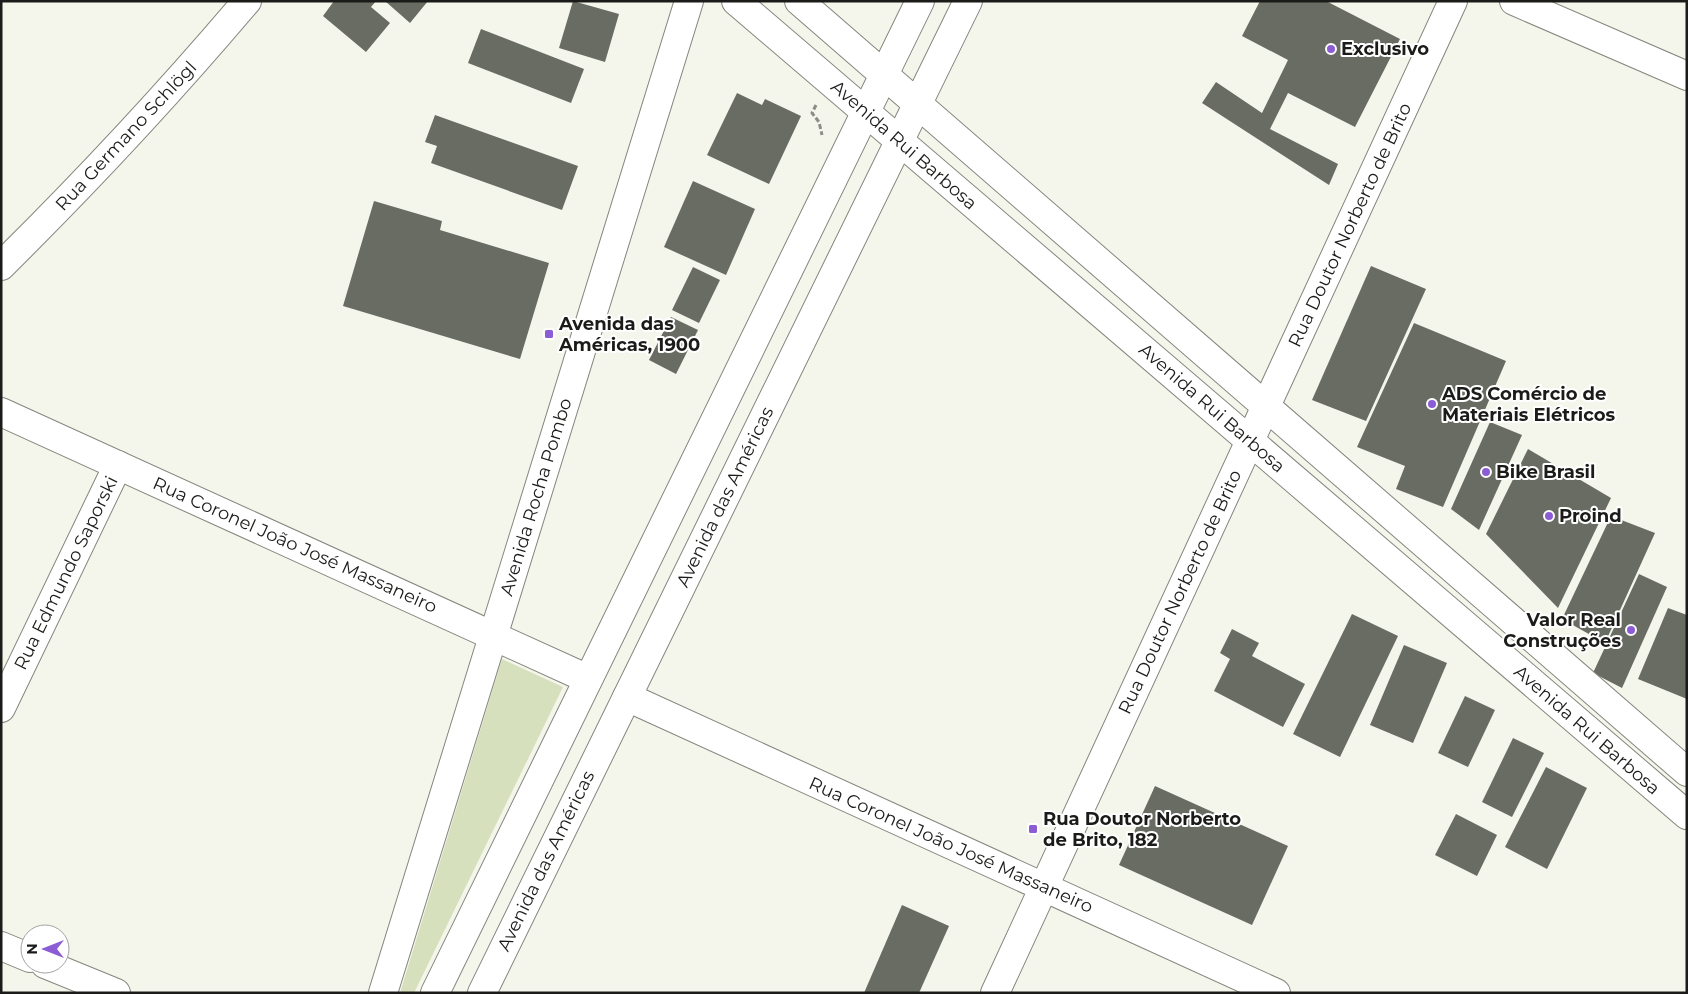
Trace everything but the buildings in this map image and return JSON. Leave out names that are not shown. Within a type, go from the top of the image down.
[{"type":"main road","name":"Rua Germano Schlögl","points":[[1,266],[66,201],[187,72],[247,1]]},
{"type":"main road","name":"Avenida Rocha Pombo","points":[[383,993],[690,1]]},
{"type":"main road","name":"Avenida Rui Barbosa","points":[[736,1],[1687,815]]},
{"type":"main road","name":"Avenida Rui Barbosa","points":[[799,1],[1687,772]]},
{"type":"main road","points":[[434,993],[920,1]]},
{"type":"main road","name":"Avenida das Américas","points":[[482,993],[968,1]]},
{"type":"main road","name":"Rua Doutor Norberto de Brito","points":[[995,993],[1453,1]]},
{"type":"main road","points":[[1514,1],[1687,76]]},
{"type":"main road","name":"Rua Coronel João José Massaneiro","points":[[1,412],[588,679]]},
{"type":"main road","name":"Rua Edmundo Saporski","points":[[1,708],[118,465]]},
{"type":"main road","name":"Rua Coronel João José Massaneiro","points":[[627,697],[1276,993]]},
{"type":"main road","points":[[1,946],[20,954]]},
{"type":"main road","points":[[69,974],[116,993]]},
{"type":"green space","points":[[502,659],[563,687],[414,993],[400,993]]},
{"type":"place","name":"Exclusivo","points":[[1331,49]]},
{"type":"place","name":"Avenida das Américas, 1900","points":[[549,334]]},
{"type":"place","name":"ADS Comércio de Materiais Elétricos","points":[[1432,404]]},
{"type":"place","name":"Bike Brasil","points":[[1486,472]]},
{"type":"place","name":"Proind","points":[[1549,516]]},
{"type":"place","name":"Valor Real Construções","points":[[1631,630]]},
{"type":"place","name":"Rua Doutor Norberto de Brito, 182","points":[[1033,829]]}]
